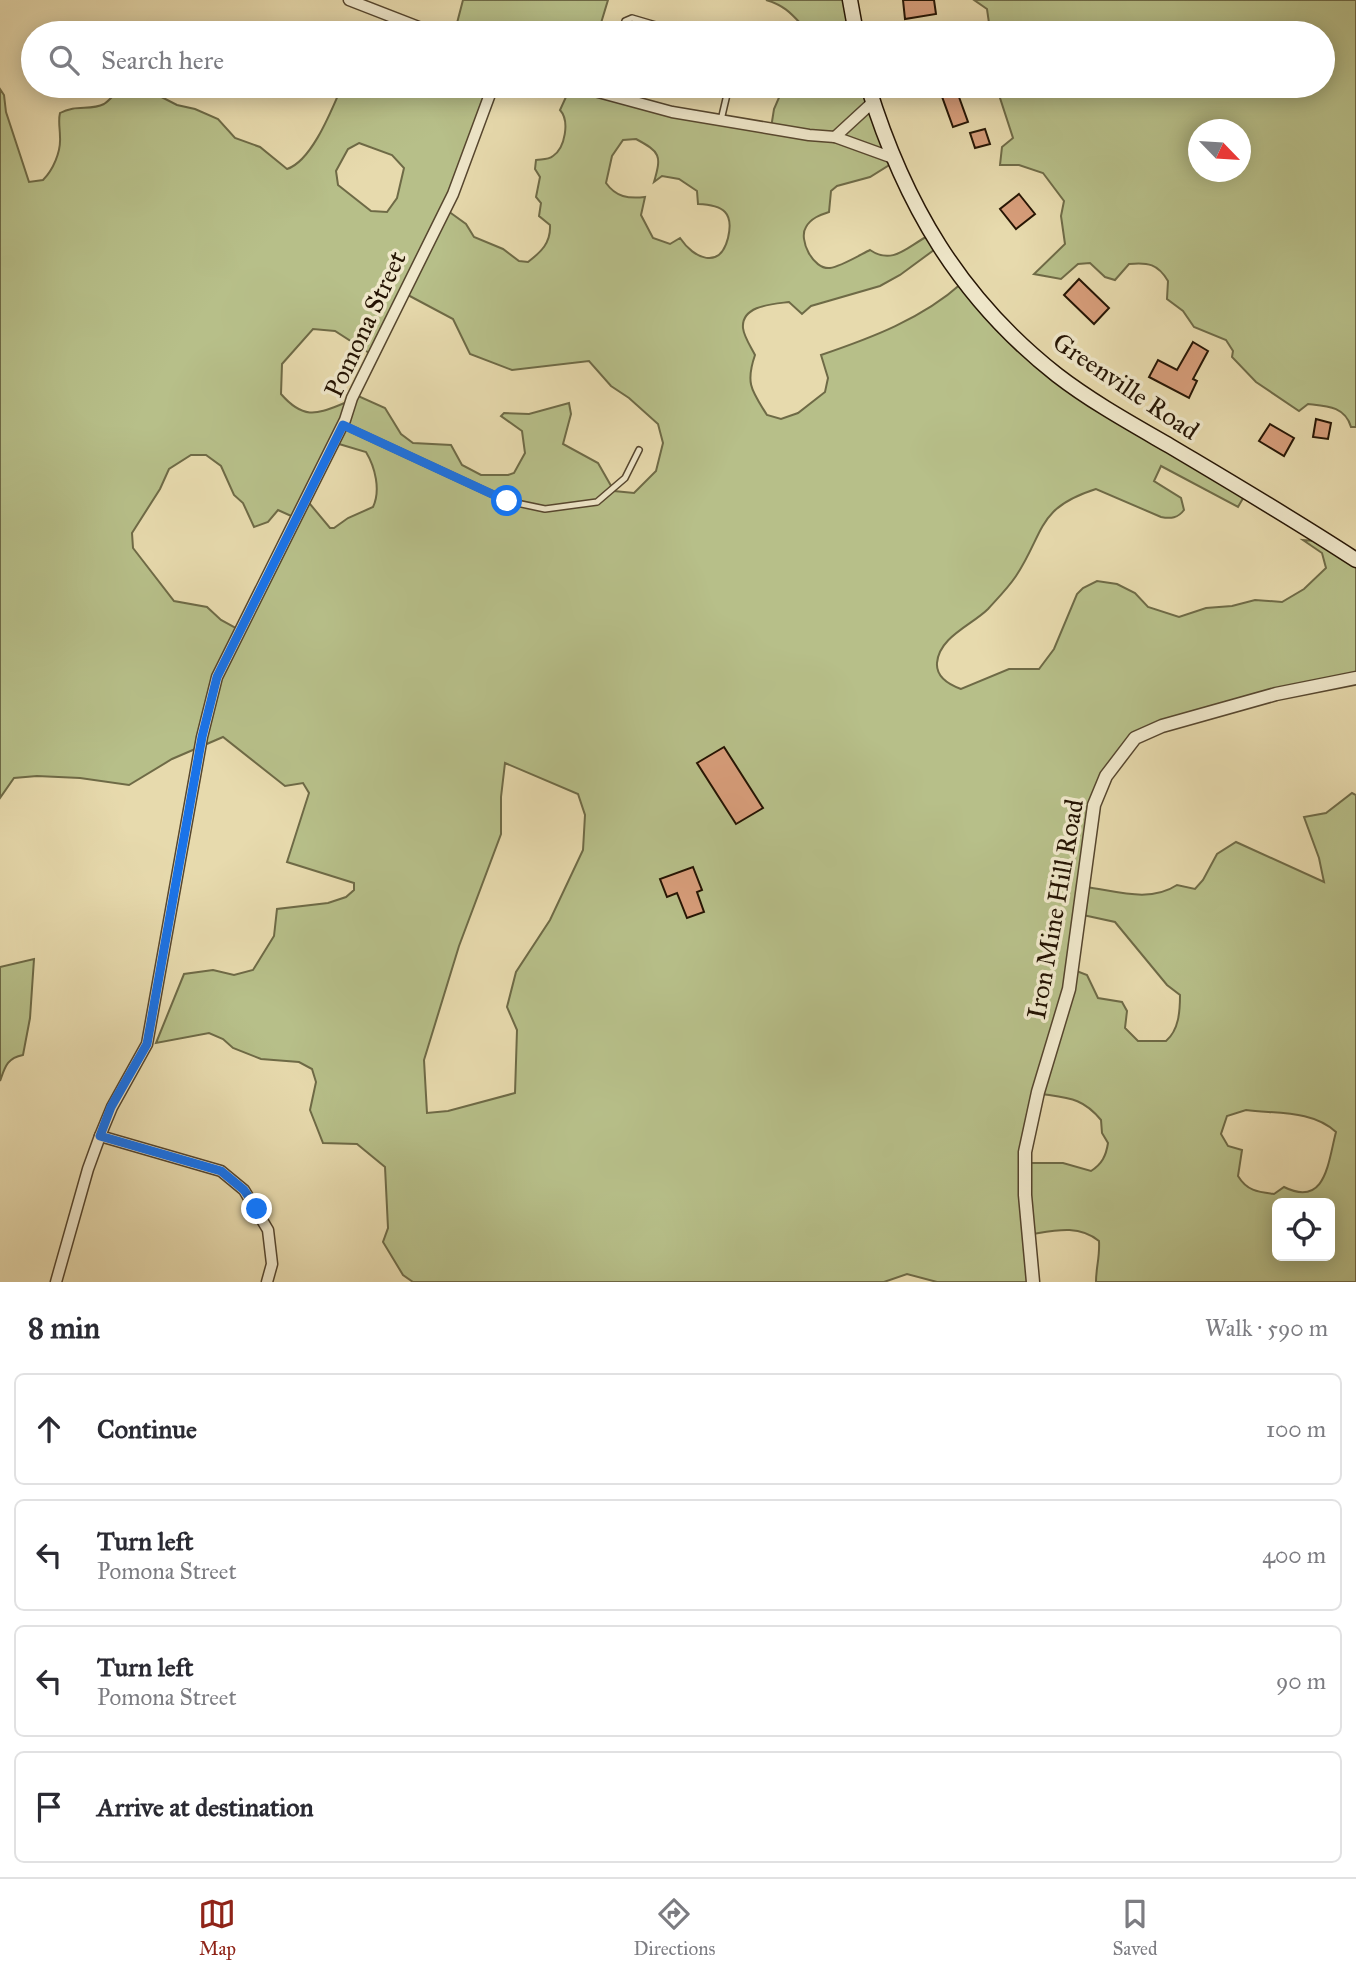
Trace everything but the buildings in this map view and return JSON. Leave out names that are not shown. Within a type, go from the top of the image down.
[{"type":"main road","points":[[850,0],[854,21]]},
{"type":"main road","name":"Greenville Road","points":[[872,98],[893,158],[916,208],[939,248],[974,293],[1028,350],[1058,376],[1118,415],[1307,527],[1356,560]]},
{"type":"street","points":[[349,0],[403,21]]},
{"type":"street","name":"Pomona Street","points":[[55,1282],[88,1169],[111,1107],[147,1044],[202,737],[217,677],[343,425],[352,398],[453,194],[489,98]]},
{"type":"street","points":[[616,98],[721,120],[835,137],[893,158]]},
{"type":"street","points":[[835,137],[873,102]]},
{"type":"street","name":"Iron Mine Hill Road","points":[[1033,1282],[1025,1195],[1026,1152],[1038,1092],[1069,989],[1094,805],[1105,776],[1135,738],[1162,726],[1276,694],[1356,678]]},
{"type":"street","points":[[100,1136],[221,1171],[244,1190],[268,1230],[272,1264],[267,1282]]},
{"type":"lane","points":[[625,21],[632,18],[642,21]]},
{"type":"lane","points":[[721,120],[725,98]]},
{"type":"lane","points":[[343,425],[507,501],[545,509],[597,502],[625,478],[639,450]]},
{"type":"green space","points":[[463,0],[608,0],[602,21],[458,21]]},
{"type":"green space","points":[[766,0],[852,0],[855,21],[798,21],[782,7]]},
{"type":"green space","points":[[974,0],[1356,0],[1356,427],[1351,427],[1340,411],[1328,407],[1308,404],[1299,411],[1256,382],[1232,357],[1233,351],[1226,340],[1194,327],[1183,311],[1167,299],[1168,281],[1152,265],[1129,264],[1115,280],[1105,277],[1090,263],[1078,264],[1061,279],[1034,274],[1065,244],[1061,216],[1064,201],[1043,173],[1019,165],[1000,165],[1002,147],[1013,138],[1000,98],[1335,98],[1335,21],[989,21],[987,9]]},
{"type":"green space","points":[[0,89],[29,182],[43,180],[56,160],[60,143],[60,113],[104,104],[111,98],[163,98],[218,119],[235,138],[260,147],[287,169],[305,156],[313,145],[337,98],[491,98],[448,211],[466,224],[474,237],[503,249],[519,261],[528,262],[544,246],[550,231],[550,225],[539,216],[541,203],[536,197],[540,177],[535,169],[536,160],[551,157],[561,147],[565,121],[560,110],[566,98],[628,98],[771,128],[779,98],[874,98],[894,162],[870,177],[837,186],[831,191],[829,212],[813,219],[804,232],[809,253],[818,264],[830,268],[870,250],[885,256],[899,253],[926,237],[938,247],[880,286],[811,306],[802,314],[789,302],[760,307],[747,315],[743,328],[755,355],[750,380],[757,400],[767,415],[781,419],[798,413],[825,392],[828,378],[821,355],[913,317],[947,296],[962,283],[1063,378],[1246,493],[1238,507],[1161,466],[1154,481],[1181,498],[1184,510],[1177,516],[1161,517],[1096,489],[1062,504],[1044,523],[1016,576],[1006,589],[988,609],[957,632],[944,646],[939,654],[937,668],[944,680],[961,689],[1009,669],[1039,669],[1054,649],[1077,594],[1097,581],[1117,584],[1135,593],[1148,607],[1179,617],[1206,608],[1232,606],[1255,600],[1282,602],[1304,589],[1326,568],[1322,553],[1303,540],[1316,541],[1356,559],[1356,680],[1154,731],[1125,752],[1096,805],[1086,887],[1144,895],[1177,885],[1195,889],[1217,854],[1236,842],[1324,882],[1319,858],[1304,817],[1326,813],[1352,793],[1356,795],[1356,1282],[1096,1282],[1099,1241],[1084,1233],[1068,1230],[1033,1234],[1033,1282],[937,1282],[907,1274],[884,1282],[413,1282],[403,1275],[383,1242],[388,1228],[385,1167],[357,1144],[323,1143],[310,1110],[316,1082],[312,1069],[299,1062],[261,1059],[233,1048],[223,1039],[209,1033],[156,1043],[184,974],[213,970],[234,975],[253,970],[274,936],[277,909],[328,903],[346,897],[354,890],[354,883],[287,862],[309,793],[303,783],[285,786],[223,737],[172,759],[129,785],[80,778],[14,778],[0,798]],"holes":[[[636,139],[650,147],[657,155],[658,166],[654,182],[662,176],[679,179],[697,191],[698,204],[715,206],[725,212],[730,229],[724,248],[719,254],[706,258],[692,251],[680,238],[670,244],[653,238],[641,215],[645,197],[623,196],[606,183],[612,156],[623,140]],[[359,143],[392,155],[404,168],[397,198],[387,212],[371,211],[338,185],[336,171],[348,149]],[[406,294],[453,319],[470,354],[512,370],[589,361],[611,386],[658,424],[663,443],[656,471],[634,493],[614,491],[598,463],[563,444],[571,414],[569,403],[529,414],[504,413],[501,416],[522,431],[525,453],[514,473],[481,475],[462,465],[451,445],[413,443],[401,434],[385,408],[356,395],[353,400],[323,411],[307,412],[290,403],[281,394],[282,364],[313,329],[335,331],[374,356]],[[339,444],[366,452],[377,486],[373,507],[330,528],[305,498]],[[191,455],[206,455],[221,466],[234,495],[243,503],[254,527],[268,522],[278,510],[298,519],[241,631],[221,620],[207,607],[174,601],[133,548],[132,533],[160,489],[169,469]],[[505,763],[578,794],[585,815],[583,850],[550,920],[516,972],[507,1007],[517,1030],[515,1093],[448,1111],[427,1113],[424,1060],[459,946],[501,834]],[[1083,915],[1115,922],[1167,985],[1180,995],[1178,1020],[1166,1041],[1138,1041],[1125,1028],[1127,1011],[1122,1002],[1098,998],[1087,975],[1074,970]],[[1042,1094],[1082,1103],[1101,1120],[1102,1133],[1108,1143],[1103,1159],[1091,1171],[1063,1163],[1029,1163]],[[1246,1110],[1282,1113],[1305,1116],[1327,1125],[1336,1132],[1323,1179],[1317,1187],[1309,1191],[1298,1192],[1284,1187],[1274,1194],[1249,1188],[1238,1176],[1242,1150],[1228,1146],[1221,1134],[1227,1116]]]},
{"type":"green space","points":[[34,959],[30,1018],[23,1055],[10,1061],[0,1081],[0,967]]},
{"type":"route","points":[[257,1209],[244,1190],[221,1171],[100,1136],[111,1107],[147,1044],[202,737],[217,677],[343,425],[507,501]]}]
